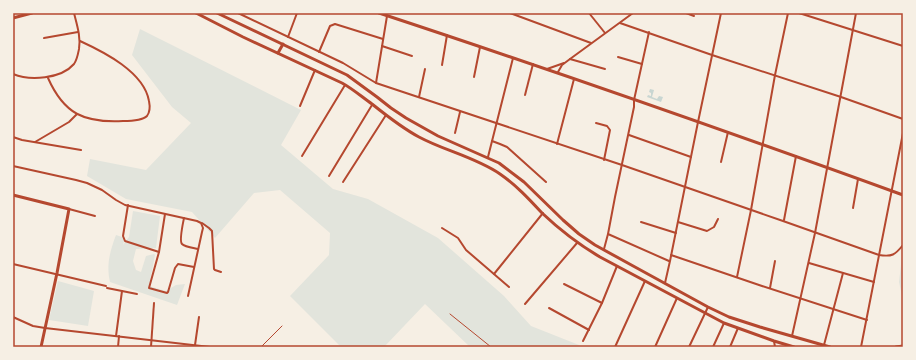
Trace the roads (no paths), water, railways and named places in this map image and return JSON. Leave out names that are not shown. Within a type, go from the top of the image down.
[{"type":"main road","points":[[13,18],[32,13]]},
{"type":"main road","points":[[196,13],[345,85],[421,138],[475,161],[500,174],[517,187],[562,231],[577,243],[617,266],[724,323],[794,347]]},
{"type":"main road","points":[[217,13],[347,75],[372,92],[391,108],[416,124],[438,136],[499,163],[512,173],[573,230],[586,239],[708,306],[737,320],[830,347]]},
{"type":"main road","points":[[379,13],[513,57],[903,195]]},
{"type":"main road","points":[[279,54],[284,44]]},
{"type":"main road","points":[[13,195],[69,209],[41,347]]},
{"type":"main road","points":[[896,347],[903,346]]},
{"type":"street","points":[[13,74],[27,78],[48,78],[70,68],[74,63],[79,50],[80,41],[74,13]]},
{"type":"street","points":[[238,13],[343,63],[376,83],[622,165],[879,255],[892,255],[896,253],[903,245]]},
{"type":"street","points":[[288,37],[297,13]]},
{"type":"street","points":[[510,13],[591,43]]},
{"type":"street","points":[[589,13],[604,33]]},
{"type":"street","points":[[557,73],[570,58],[633,13]]},
{"type":"street","points":[[686,13],[694,16]]},
{"type":"street","points":[[665,282],[721,13]]},
{"type":"street","points":[[736,277],[751,210],[775,75],[788,13]]},
{"type":"street","points":[[799,13],[903,46]]},
{"type":"street","points":[[792,336],[809,263],[828,168],[856,13]]},
{"type":"street","points":[[376,83],[387,16]]},
{"type":"street","points":[[620,22],[712,55],[903,119]]},
{"type":"street","points":[[319,52],[332,24],[383,39]]},
{"type":"street","points":[[44,38],[78,32]]},
{"type":"street","points":[[604,249],[629,136],[634,100],[649,32]]},
{"type":"street","points":[[442,65],[447,35]]},
{"type":"street","points":[[48,78],[61,102],[72,112],[77,114],[95,120],[105,121],[138,120],[146,116],[149,112],[149,99],[140,81],[116,60],[80,41]]},
{"type":"street","points":[[382,46],[412,56]]},
{"type":"street","points":[[474,77],[480,46]]},
{"type":"street","points":[[488,157],[513,57]]},
{"type":"street","points":[[618,57],[642,64]]},
{"type":"street","points":[[570,58],[605,69]]},
{"type":"street","points":[[547,69],[565,63]]},
{"type":"street","points":[[525,95],[533,64]]},
{"type":"street","points":[[419,97],[425,69]]},
{"type":"street","points":[[300,106],[315,70]]},
{"type":"street","points":[[557,144],[574,79]]},
{"type":"street","points":[[302,156],[345,85]]},
{"type":"street","points":[[329,176],[372,105]]},
{"type":"street","points":[[455,133],[460,112]]},
{"type":"street","points":[[34,142],[69,122],[77,114]]},
{"type":"street","points":[[343,182],[386,114]]},
{"type":"street","points":[[596,123],[607,126],[610,130],[604,160]]},
{"type":"street","points":[[721,162],[728,132]]},
{"type":"street","points":[[861,347],[903,133]]},
{"type":"street","points":[[629,136],[691,157]]},
{"type":"street","points":[[13,137],[22,140],[81,150]]},
{"type":"street","points":[[492,141],[504,145],[546,182]]},
{"type":"street","points":[[784,221],[796,156]]},
{"type":"street","points":[[13,166],[87,183],[102,190],[116,200],[128,205],[201,223],[212,231],[214,269],[221,272]]},
{"type":"street","points":[[853,208],[858,179]]},
{"type":"street","points":[[128,205],[123,239],[125,241],[159,252]]},
{"type":"street","points":[[69,209],[95,216]]},
{"type":"street","points":[[494,274],[543,213]]},
{"type":"street","points":[[165,214],[159,252],[148,286],[167,293],[175,268],[178,264],[194,267]]},
{"type":"street","points":[[184,218],[181,242],[183,245],[198,249]]},
{"type":"street","points":[[678,222],[707,231],[714,227],[718,219]]},
{"type":"street","points":[[641,222],[676,233]]},
{"type":"street","points":[[188,296],[203,228],[201,223]]},
{"type":"street","points":[[442,228],[458,238],[466,250],[509,286]]},
{"type":"street","points":[[608,234],[670,261]]},
{"type":"street","points":[[525,304],[577,243]]},
{"type":"street","points":[[671,255],[867,320]]},
{"type":"street","points":[[770,288],[775,261]]},
{"type":"street","points":[[809,263],[874,282]]},
{"type":"street","points":[[13,264],[57,273],[137,294]]},
{"type":"street","points":[[583,341],[602,303],[617,266]]},
{"type":"street","points":[[824,345],[843,273]]},
{"type":"street","points":[[615,347],[645,281]]},
{"type":"street","points":[[564,284],[602,303]]},
{"type":"street","points":[[116,336],[122,291]]},
{"type":"street","points":[[655,347],[677,298]]},
{"type":"street","points":[[151,347],[154,303]]},
{"type":"street","points":[[689,347],[708,306]]},
{"type":"street","points":[[550,308],[589,330]]},
{"type":"street","points":[[195,345],[199,317]]},
{"type":"street","points":[[13,318],[33,326],[45,328],[151,340],[188,346],[195,345],[210,347]]},
{"type":"street","points":[[713,347],[724,323]]},
{"type":"street","points":[[730,347],[738,328]]},
{"type":"street","points":[[118,347],[119,336]]},
{"type":"street","points":[[774,341],[775,347]]},
{"type":"lane","points":[[450,314],[492,347]]},
{"type":"lane","points":[[261,347],[282,326]]}]
